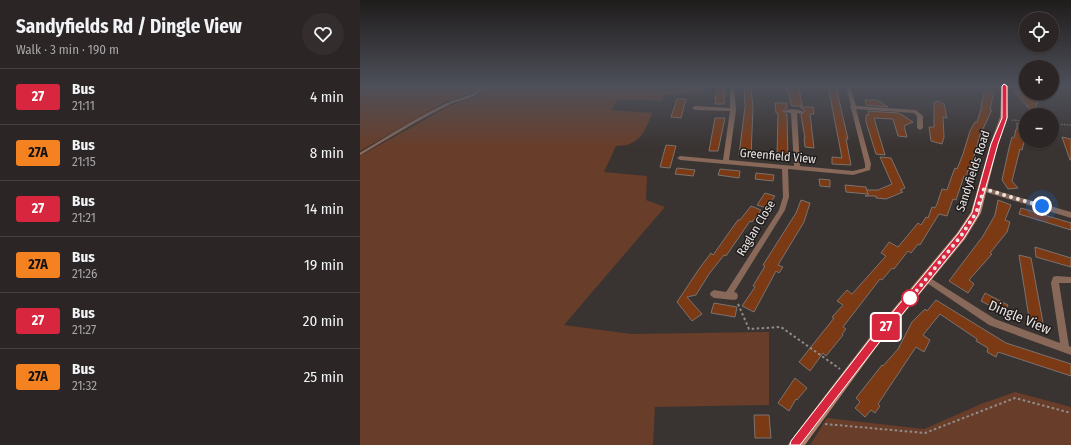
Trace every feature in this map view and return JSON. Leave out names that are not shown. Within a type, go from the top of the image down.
[{"type":"street","points":[[726,162],[733,107]]},
{"type":"street","points":[[852,107],[916,112],[920,116],[920,128]]},
{"type":"street","name":"Greenfield View","points":[[680,158],[689,156],[726,162],[853,173],[866,171],[868,169],[868,164],[852,107]]},
{"type":"street","name":"Sandyfields Road","points":[[796,445],[848,375],[961,236],[976,213],[984,189],[994,144],[1004,118],[1004,107]]},
{"type":"street","points":[[695,108],[733,110]]},
{"type":"street","points":[[787,111],[801,112]]},
{"type":"street","points":[[794,112],[797,168]]},
{"type":"street","name":"Raglan Close","points":[[731,296],[782,210],[786,197],[785,167]]},
{"type":"street","points":[[984,189],[1071,215]]},
{"type":"street","name":"Dingle View","points":[[927,279],[992,322],[1068,350]]},
{"type":"street","name":"Dingle View","points":[[1068,350],[1055,283],[1056,279],[1071,280]]},
{"type":"street","points":[[714,294],[731,296]]},
{"type":"lane","points":[[360,154],[442,107]]},
{"type":"path","points":[[1004,118],[1019,120]]},
{"type":"path","points":[[1059,124],[1071,125]]},
{"type":"path","points":[[731,296],[749,329],[781,327],[848,375]]},
{"type":"path","points":[[811,423],[926,433],[1016,398],[1071,413]]},
{"type":"shaded area","points":[[360,107],[437,107],[360,151]]},
{"type":"shaded area","points":[[448,107],[613,107],[611,110],[652,113],[647,127],[636,141],[630,144],[616,146],[604,172],[647,176],[646,200],[665,207],[564,325],[631,334],[769,332],[769,405],[655,407],[653,445],[360,445],[360,156]]},
{"type":"shaded area","points":[[1015,392],[1071,407],[1071,445],[810,445],[827,418],[924,429],[981,404]]},
{"type":"building","points":[[674,107],[684,107],[681,118],[671,117]]},
{"type":"building","points":[[745,107],[753,107],[751,156],[739,155]]},
{"type":"building","points":[[775,107],[787,107],[783,111],[787,114],[788,159],[777,158],[778,113],[776,113]]},
{"type":"building","points":[[800,107],[813,107],[814,114],[810,114],[814,148],[805,147],[801,115],[805,111]]},
{"type":"building","points":[[832,107],[841,107],[848,139],[846,139],[851,165],[832,164],[832,157],[842,158]]},
{"type":"building","points":[[934,107],[945,107],[947,118],[943,117],[944,137],[942,144],[931,141],[929,127],[934,127]]},
{"type":"building","points":[[982,107],[991,107],[990,110],[992,110],[980,135],[970,170],[968,170],[966,177],[964,176],[956,200],[953,199],[947,216],[939,214],[920,245],[918,244],[911,253],[908,251],[894,269],[892,268],[882,280],[880,279],[843,327],[846,329],[842,334],[843,335],[826,356],[823,353],[810,371],[799,362],[834,318],[832,317],[843,305],[837,301],[847,290],[852,294],[886,256],[881,253],[889,242],[898,247],[918,223],[921,225],[926,217],[928,218],[932,207],[935,208],[937,204],[942,189],[947,190],[955,168],[957,169],[963,154],[970,131],[975,122],[977,122]]},
{"type":"building","points":[[1028,107],[1037,107],[1038,108]]},
{"type":"building","points":[[868,111],[899,113],[913,122],[904,126],[907,137],[898,136],[893,119],[874,118],[885,155],[876,154],[866,122],[866,115],[869,115]]},
{"type":"building","points":[[715,118],[725,118],[718,151],[709,151]]},
{"type":"building","points":[[1017,123],[1019,123],[1019,148],[1022,148],[1022,150],[1020,149],[1012,181],[1018,188],[1008,189],[1002,180],[1012,137],[1014,138]]},
{"type":"building","points":[[1062,137],[1071,139],[1071,160],[1070,160]]},
{"type":"building","points":[[666,145],[676,146],[670,168],[660,167]]},
{"type":"building","points":[[880,157],[891,158],[905,188],[900,190],[903,192],[886,199],[876,198],[876,196],[865,196],[868,195],[867,190],[878,190],[892,184]]},
{"type":"building","points":[[677,168],[695,170],[693,176],[675,174]]},
{"type":"building","points":[[720,169],[740,171],[739,178],[718,175]]},
{"type":"building","points":[[756,173],[774,175],[773,181],[755,179]]},
{"type":"building","points":[[819,179],[830,180],[830,187],[820,186]]},
{"type":"building","points":[[845,185],[866,187],[868,194],[846,192]]},
{"type":"building","points":[[765,193],[775,196],[767,208],[757,205]]},
{"type":"building","points":[[801,200],[810,203],[804,222],[778,265],[783,267],[779,273],[776,271],[754,312],[742,306],[755,287],[753,286],[765,266],[763,265],[796,213]]},
{"type":"building","points":[[998,200],[1011,205],[1005,220],[1010,222],[1007,232],[990,253],[992,254],[969,280],[974,284],[968,293],[949,281],[983,236],[995,215]]},
{"type":"building","points":[[751,206],[761,210],[752,222],[750,221],[726,256],[724,255],[709,274],[696,295],[687,297],[702,314],[692,321],[677,302],[711,253],[713,255],[738,220],[740,220]]},
{"type":"building","points":[[1021,208],[1071,223],[1071,230],[1019,214]]},
{"type":"building","points":[[1035,247],[1071,258],[1071,267],[1036,257]]},
{"type":"building","points":[[1019,255],[1031,258],[1044,328],[1030,324]]},
{"type":"building","points":[[985,293],[1008,305],[1004,313],[981,301]]},
{"type":"building","points":[[936,300],[1006,343],[1071,364],[1071,376],[998,352],[996,357],[987,352],[988,348],[976,341],[977,339],[940,314],[923,335],[930,340],[924,352],[916,347],[878,404],[880,406],[875,413],[871,410],[865,417],[855,408],[860,402],[856,398],[882,365],[883,366],[898,349],[912,322],[925,309],[927,311]]},
{"type":"building","points":[[714,303],[737,307],[735,317],[711,313]]},
{"type":"building","points":[[795,378],[807,388],[797,400],[796,399],[789,411],[778,403]]},
{"type":"building","points":[[754,415],[769,415],[771,438],[755,438]]},
{"type":"bus line","name":"27","points":[[796,445],[820,410],[874,341],[927,279],[961,236],[976,213],[984,189],[994,144],[1004,118],[1004,107]]},
{"type":"route","points":[[910,298],[909,300],[961,236],[976,213],[984,189],[1042,206]]}]
